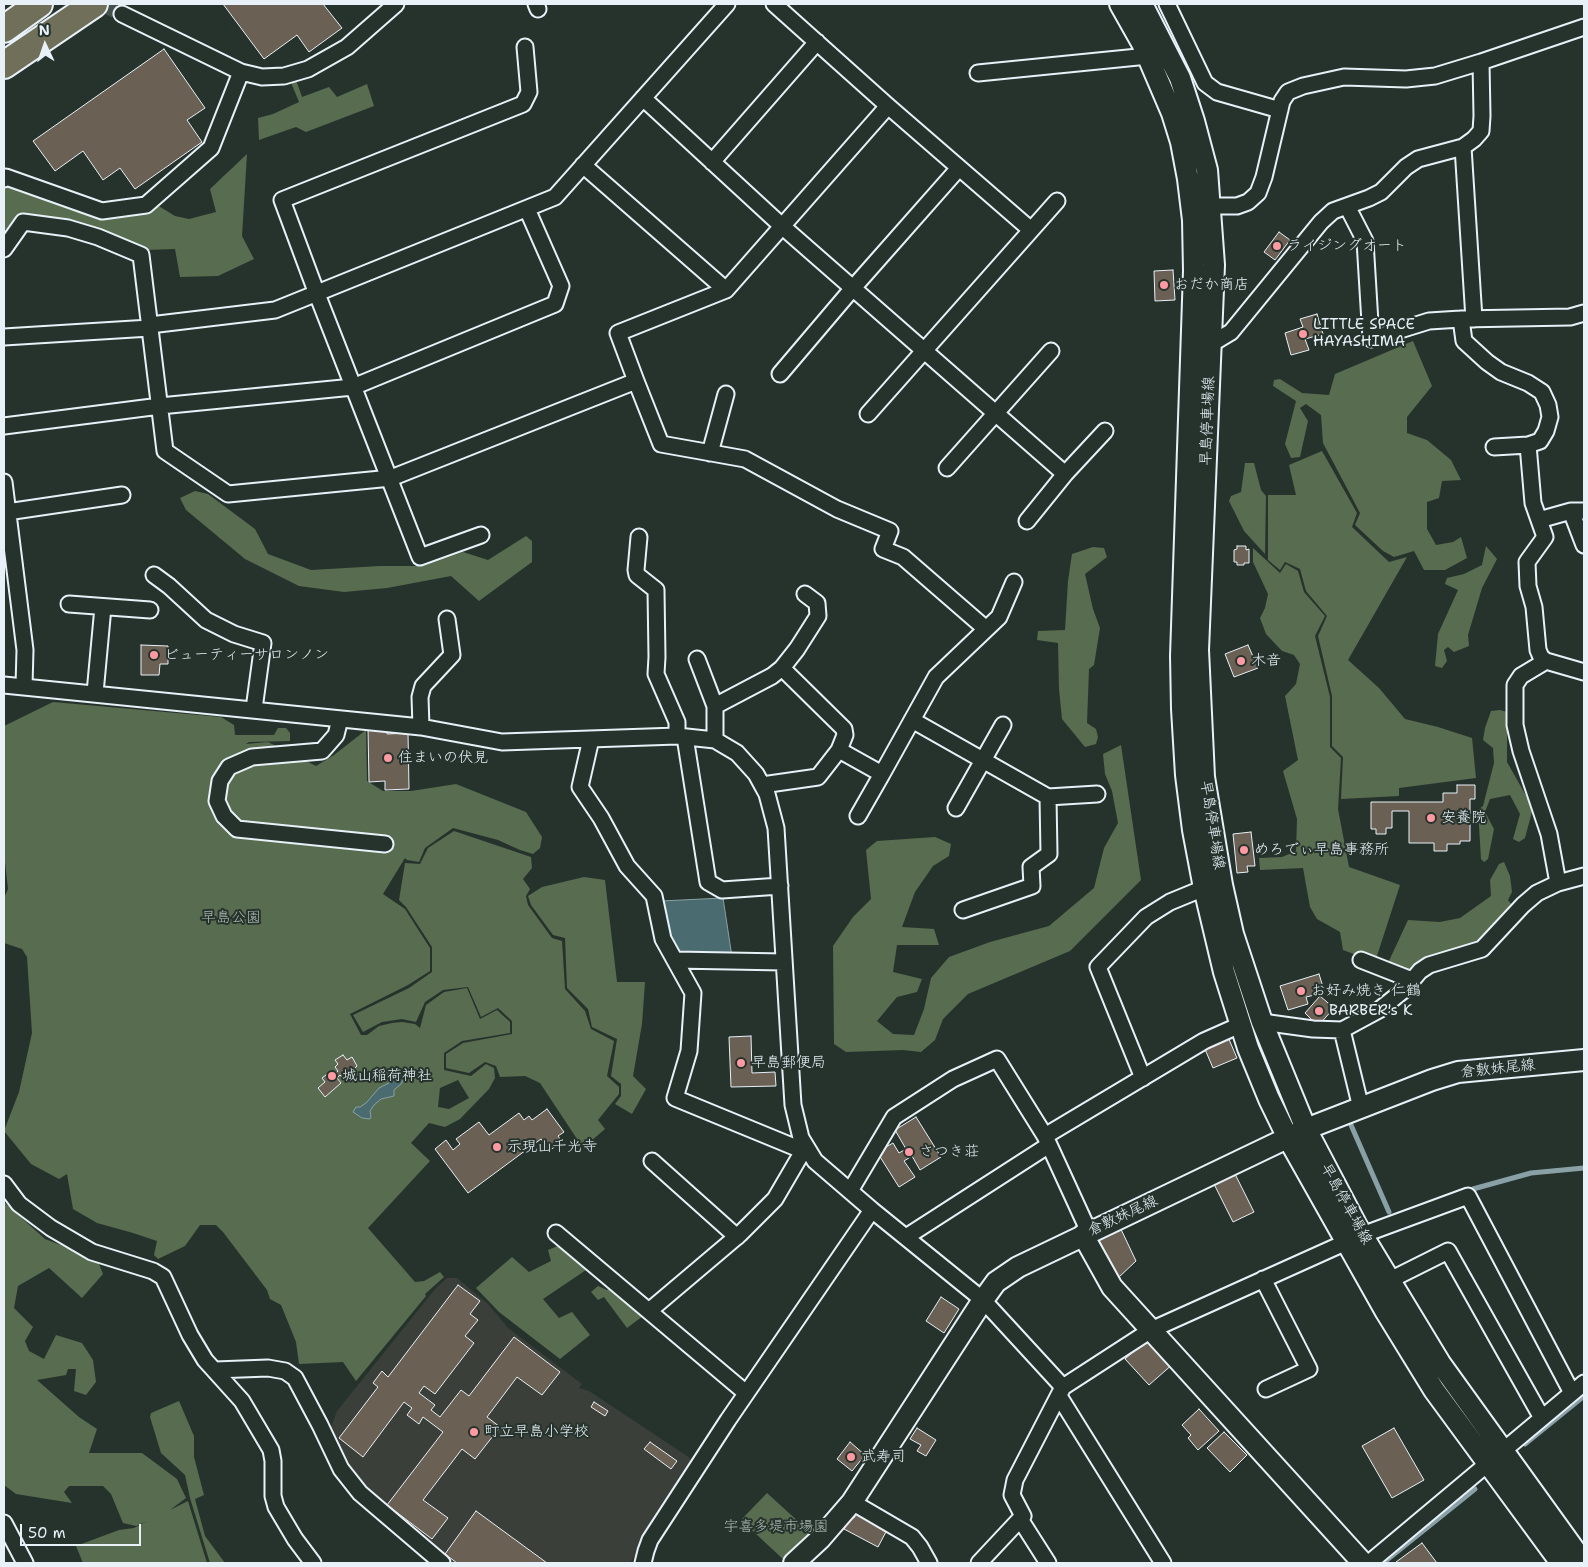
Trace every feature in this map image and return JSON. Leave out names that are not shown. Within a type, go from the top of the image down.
[{"type":"highway","points":[[4,29],[39,4]]},
{"type":"highway","points":[[4,65],[94,4]]},
{"type":"main road","name":"早島停車場線","points":[[1120,4],[1148,56],[1172,113],[1181,142],[1193,220],[1194,271],[1201,343],[1198,650],[1204,777],[1222,885],[1233,934],[1262,1022],[1306,1129],[1386,1312],[1434,1390],[1561,1563]]},
{"type":"main road","name":"早島停車場線","points":[[1142,4],[1180,78],[1207,170],[1214,265],[1201,343],[1181,656],[1186,776],[1193,830],[1204,888],[1224,972],[1240,1025],[1269,1100],[1288,1138],[1354,1238],[1390,1280],[1440,1363],[1584,1563]]},
{"type":"main road","name":"倉敷妹尾線","points":[[794,1563],[820,1539],[852,1502],[983,1300],[996,1282],[1018,1267],[1306,1129],[1432,1080],[1458,1072],[1584,1060]]},
{"type":"main road","points":[[1086,1233],[1112,1287],[1363,1563]]},
{"type":"street","points":[[122,14],[241,72],[262,77],[284,76],[308,69],[347,47],[396,4]]},
{"type":"street","points":[[4,338],[150,326],[275,310],[555,197],[728,4]]},
{"type":"street","points":[[774,4],[1031,230]]},
{"type":"street","points":[[1167,4],[1205,83],[1217,92],[1280,110]]},
{"type":"street","points":[[1210,206],[1237,206],[1248,202],[1258,193],[1264,177],[1282,101],[1288,92],[1303,86],[1344,78],[1406,79],[1435,76],[1584,28]]},
{"type":"street","points":[[712,162],[816,42]]},
{"type":"street","points":[[481,536],[420,557],[391,478],[316,294],[282,200],[523,104],[529,92],[525,47]]},
{"type":"street","points":[[978,72],[1148,56]]},
{"type":"street","points":[[1201,343],[1232,332],[1321,222],[1333,211],[1381,192],[1406,167],[1418,159],[1463,147],[1474,139],[1480,131],[1482,116],[1481,62]]},
{"type":"street","points":[[4,180],[6,177],[102,211],[146,205],[211,148],[241,72]]},
{"type":"street","points":[[643,98],[782,226],[1065,474]]},
{"type":"street","points":[[888,106],[726,290],[618,333],[662,444],[745,459],[837,509],[890,531],[883,549],[903,557],[986,629]]},
{"type":"street","points":[[1463,147],[1467,319],[1464,341],[1501,372],[1528,383],[1542,392],[1548,405],[1550,417],[1546,432],[1540,441],[1528,445],[1494,447]]},
{"type":"street","points":[[583,165],[726,290]]},
{"type":"street","points":[[780,374],[959,168]]},
{"type":"street","points":[[868,414],[1056,201]]},
{"type":"street","points":[[1347,206],[1365,242],[1372,339],[1428,321],[1570,317],[1584,314]]},
{"type":"street","points":[[4,426],[160,406],[353,387],[555,304],[561,286],[527,209]]},
{"type":"street","points":[[4,249],[23,222],[68,228],[98,237],[142,255],[165,451],[228,494],[391,478],[636,382]]},
{"type":"street","points":[[946,468],[1051,351]]},
{"type":"street","points":[[710,453],[726,394]]},
{"type":"street","points":[[1027,521],[1065,474],[1105,431]]},
{"type":"street","points":[[1528,445],[1532,503],[1545,537],[1527,562],[1528,586],[1534,607],[1538,650],[1541,657],[1546,661],[1584,672]]},
{"type":"street","points":[[4,482],[6,515],[25,650],[24,686]]},
{"type":"street","points":[[6,515],[122,495]]},
{"type":"street","points":[[1538,520],[1578,511],[1584,545]]},
{"type":"street","points":[[639,537],[636,570],[638,576],[656,590],[656,674],[677,722],[681,736],[708,882],[722,890],[780,886]]},
{"type":"street","points":[[154,575],[206,620],[234,634],[263,643],[254,709]]},
{"type":"street","points":[[858,816],[936,677],[999,617],[1014,582]]},
{"type":"street","points":[[715,706],[772,676],[782,668],[797,649],[818,616],[817,603],[805,594]]},
{"type":"street","points":[[69,604],[150,610]]},
{"type":"street","points":[[96,693],[103,607]]},
{"type":"street","points":[[421,727],[420,697],[422,686],[452,655],[448,619]]},
{"type":"street","points":[[697,659],[715,706],[715,740]]},
{"type":"street","points":[[1546,661],[1522,676],[1514,685],[1515,725],[1521,751],[1549,834],[1558,883]]},
{"type":"street","points":[[762,785],[818,777],[839,750],[845,735],[844,730],[782,668]]},
{"type":"street","points":[[4,685],[421,727],[502,742],[681,736],[715,740],[737,753],[756,774],[767,794],[776,828],[793,1105],[805,1148],[815,1161],[872,1210],[983,1300],[1061,1391],[1163,1563]]},
{"type":"street","points":[[340,719],[336,735],[322,751],[252,757],[229,767],[220,781],[217,801],[224,816],[237,829],[385,844]]},
{"type":"street","points":[[912,720],[1048,797],[1097,794]]},
{"type":"street","points":[[956,808],[1003,726]]},
{"type":"street","points":[[591,739],[580,787],[601,818],[627,866],[654,896],[663,939],[693,993],[689,1051],[675,1098],[805,1148]]},
{"type":"street","points":[[839,750],[882,774]]},
{"type":"street","points":[[962,910],[1032,886],[1031,868],[1049,854],[1048,797]]},
{"type":"street","points":[[1262,1022],[1314,1030],[1342,1030],[1379,1010],[1404,990],[1420,971],[1429,965],[1482,949],[1523,905],[1537,894],[1558,883],[1584,876]]},
{"type":"street","points":[[1143,1078],[1098,967],[1146,917],[1170,902],[1204,888]]},
{"type":"street","points":[[675,960],[784,962]]},
{"type":"street","points":[[1361,960],[1412,980]]},
{"type":"street","points":[[906,1237],[1047,1140],[1143,1078],[1204,1041],[1240,1025]]},
{"type":"street","points":[[1342,1030],[1361,1108]]},
{"type":"street","points":[[850,1191],[894,1117],[953,1079],[997,1058],[1047,1140],[1086,1233]]},
{"type":"street","points":[[649,1311],[737,1237],[775,1199],[805,1148]]},
{"type":"street","points":[[652,1161],[737,1237]]},
{"type":"street","points":[[4,1184],[19,1204],[51,1228],[92,1252],[153,1271],[163,1277],[190,1335],[205,1360],[242,1401],[271,1450],[273,1461],[273,1496],[276,1507],[295,1539],[313,1563]]},
{"type":"street","points":[[979,1563],[1023,1516],[1012,1495],[1014,1480],[1061,1391],[1151,1330],[1354,1238],[1468,1196],[1572,1393]]},
{"type":"street","points":[[644,1563],[650,1540],[746,1393],[872,1210]]},
{"type":"street","points":[[556,1233],[746,1393]]},
{"type":"street","points":[[1390,1280],[1448,1251],[1542,1418]]},
{"type":"street","points":[[1263,1279],[1309,1369],[1266,1389]]},
{"type":"street","points":[[215,1370],[268,1368],[285,1371],[294,1378],[320,1425],[341,1469],[360,1493],[442,1563]]},
{"type":"street","points":[[1369,1563],[1584,1383]]},
{"type":"street","points":[[852,1502],[912,1537],[929,1563]]},
{"type":"street","points":[[1020,1519],[1048,1563]]},
{"type":"street","points":[[4,1523],[26,1563]]},
{"type":"shaded area","points":[[447,1278],[457,1278],[489,1305],[508,1328],[582,1384],[579,1388],[589,1391],[690,1458],[692,1469],[639,1557],[634,1557],[630,1563],[449,1563],[367,1491],[347,1468],[329,1432],[337,1411],[436,1288]]},
{"type":"green space","points":[[295,77],[302,97],[329,87],[337,97],[367,84],[374,106],[306,132],[296,127],[259,140],[258,118],[273,114],[299,102],[290,80]]},
{"type":"green space","points":[[247,154],[242,236],[254,259],[218,276],[180,277],[175,249],[146,250],[22,217],[4,238],[4,188],[8,183],[101,217],[157,205],[175,216],[189,219],[216,212],[210,189]]},
{"type":"green space","points":[[1413,341],[1432,386],[1407,417],[1407,433],[1427,440],[1451,460],[1461,480],[1442,481],[1439,498],[1427,502],[1427,529],[1436,545],[1453,542],[1461,537],[1467,558],[1445,570],[1424,570],[1414,551],[1394,557],[1383,551],[1355,525],[1360,513],[1323,443],[1321,415],[1306,404],[1300,408],[1308,421],[1300,457],[1291,458],[1285,444],[1296,401],[1273,386],[1274,380],[1280,379],[1302,393],[1329,395],[1335,374]]},
{"type":"green space","points":[[1322,451],[1357,513],[1352,527],[1389,562],[1407,557],[1348,660],[1379,688],[1405,719],[1472,738],[1476,778],[1399,788],[1399,796],[1341,799],[1343,757],[1332,746],[1332,696],[1318,636],[1327,616],[1306,591],[1300,569],[1285,562],[1280,570],[1268,560],[1268,495],[1296,495],[1289,465]]},
{"type":"green space","points":[[1245,463],[1254,463],[1261,490],[1266,496],[1265,554],[1244,531],[1229,501],[1231,496],[1241,492]]},
{"type":"green space","points":[[195,491],[208,494],[255,529],[268,554],[311,570],[380,566],[423,566],[463,552],[488,560],[526,536],[532,541],[532,562],[479,601],[451,576],[387,588],[344,592],[299,586],[245,559],[186,510],[180,498]]},
{"type":"green space","points":[[1486,546],[1497,559],[1482,588],[1468,635],[1469,646],[1454,652],[1448,647],[1444,650],[1447,661],[1442,668],[1435,666],[1438,634],[1458,590],[1445,584],[1447,578],[1464,574],[1482,565]]},
{"type":"green space","points":[[1093,547],[1104,548],[1107,557],[1085,574],[1093,609],[1100,628],[1094,665],[1089,669],[1087,723],[1096,729],[1098,737],[1096,744],[1085,747],[1062,719],[1058,643],[1037,640],[1038,631],[1065,630],[1068,581],[1072,554]]},
{"type":"green space","points":[[1253,548],[1280,573],[1286,564],[1298,571],[1304,592],[1325,616],[1315,636],[1330,697],[1330,747],[1341,758],[1338,809],[1349,867],[1400,885],[1375,962],[1343,950],[1340,932],[1317,919],[1310,907],[1303,868],[1260,870],[1259,858],[1282,857],[1296,851],[1297,819],[1283,771],[1298,760],[1285,696],[1296,684],[1300,664],[1294,655],[1282,651],[1266,634],[1260,618],[1265,608],[1268,594],[1253,562]]},
{"type":"green space","name":"早島公園","points":[[53,702],[221,717],[234,725],[235,735],[274,735],[278,728],[286,728],[290,733],[290,741],[249,742],[246,744],[268,742],[316,766],[334,755],[366,730],[367,781],[383,791],[411,791],[456,784],[526,812],[542,837],[540,848],[533,854],[498,840],[453,828],[425,848],[419,862],[405,858],[383,894],[405,909],[430,948],[430,971],[408,985],[350,1014],[361,1035],[367,1035],[379,1026],[392,1023],[415,1024],[420,1028],[426,1005],[444,992],[467,988],[480,1019],[497,1010],[510,1022],[510,1033],[462,1041],[444,1053],[444,1070],[471,1076],[486,1064],[494,1068],[495,1078],[489,1089],[460,1119],[445,1127],[429,1123],[411,1143],[430,1161],[368,1228],[415,1282],[424,1281],[440,1272],[444,1277],[425,1294],[426,1296],[356,1381],[343,1362],[299,1364],[296,1342],[281,1305],[270,1299],[267,1290],[216,1225],[200,1225],[185,1246],[158,1259],[154,1255],[157,1241],[97,1223],[73,1209],[67,1174],[59,1179],[31,1164],[4,1131],[19,1092],[32,1033],[27,957],[22,949],[4,943],[4,898],[8,889],[4,853],[4,726]],"holes":[[[458,1080],[469,1098],[449,1109],[438,1107],[440,1088]]]},
{"type":"green space","points":[[1500,710],[1507,712],[1507,762],[1533,808],[1525,838],[1519,842],[1513,839],[1520,814],[1510,795],[1490,799],[1485,812],[1494,829],[1488,859],[1484,862],[1481,859],[1478,810],[1483,806],[1494,763],[1493,748],[1483,740],[1491,711]]},
{"type":"green space","points":[[1121,745],[1141,880],[1070,951],[968,994],[943,1019],[935,1040],[921,1052],[903,1050],[846,1052],[834,1044],[833,946],[853,917],[871,899],[866,850],[877,841],[935,837],[951,844],[949,856],[933,866],[915,892],[902,927],[934,929],[939,945],[897,945],[893,972],[922,979],[917,992],[897,997],[877,1021],[893,1034],[914,1035],[924,1009],[931,978],[949,957],[990,942],[1049,926],[1094,888],[1104,848],[1118,823],[1112,791],[1105,774],[1103,754]]},
{"type":"green space","points":[[454,831],[531,857],[532,868],[523,879],[530,889],[526,896],[528,905],[552,938],[562,941],[565,989],[585,1011],[591,1029],[614,1041],[607,1076],[619,1087],[619,1094],[598,1120],[605,1129],[583,1148],[540,1083],[525,1076],[500,1077],[496,1066],[485,1062],[469,1073],[446,1068],[446,1054],[463,1043],[512,1034],[512,1021],[498,1008],[481,1017],[468,987],[443,990],[425,1002],[416,1022],[402,1019],[382,1022],[363,1032],[353,1015],[409,988],[432,972],[432,947],[406,907],[399,900],[405,863],[420,864],[428,848]]},
{"type":"green space","points":[[1504,862],[1510,876],[1512,892],[1508,900],[1512,905],[1478,945],[1410,973],[1388,963],[1408,920],[1440,922],[1460,918],[1491,896],[1490,880],[1499,864]]},
{"type":"green space","points":[[584,877],[605,880],[617,982],[645,982],[642,1024],[633,1076],[646,1089],[632,1114],[615,1104],[621,1096],[621,1084],[611,1076],[617,1039],[592,1027],[588,1009],[567,988],[565,938],[553,935],[531,905],[528,896],[542,887]]},
{"type":"green space","points":[[4,1202],[45,1239],[97,1259],[103,1274],[82,1298],[49,1268],[18,1286],[14,1308],[33,1327],[25,1341],[29,1351],[44,1359],[56,1335],[82,1343],[93,1360],[96,1382],[86,1395],[74,1391],[76,1369],[68,1369],[66,1375],[37,1380],[79,1417],[97,1429],[89,1453],[142,1453],[177,1479],[186,1498],[170,1510],[188,1501],[207,1563],[83,1563],[76,1546],[119,1530],[134,1528],[147,1521],[136,1526],[123,1523],[111,1494],[103,1486],[69,1486],[64,1492],[72,1503],[16,1494],[4,1485]]},
{"type":"green space","points":[[565,1243],[589,1268],[543,1299],[559,1318],[572,1312],[590,1335],[560,1359],[499,1312],[476,1288],[512,1257],[529,1272],[551,1261],[548,1250]]},
{"type":"green space","points":[[598,1286],[607,1290],[613,1286],[647,1313],[627,1328],[604,1297],[598,1300],[591,1292]]},
{"type":"green space","points":[[179,1401],[194,1436],[194,1457],[204,1495],[195,1499],[205,1536],[225,1563],[210,1563],[185,1475],[161,1453],[150,1417],[151,1413]]},
{"type":"green space","name":"宇喜多堤市場園","points":[[767,1493],[811,1533],[785,1561],[741,1520]]},
{"type":"water","points":[[723,898],[732,957],[677,954],[667,936],[661,901]]},
{"type":"water","points":[[404,1071],[406,1075],[401,1084],[394,1090],[394,1096],[381,1099],[374,1105],[370,1111],[370,1119],[362,1118],[353,1112],[356,1107],[366,1103],[379,1088]]},
{"type":"building","points":[[223,4],[323,4],[342,28],[309,52],[297,35],[264,59]]},
{"type":"building","points":[[164,49],[205,108],[187,120],[202,142],[135,189],[120,168],[103,180],[83,151],[55,171],[33,141]]},
{"type":"building","points":[[1279,232],[1290,240],[1275,260],[1264,252]]},
{"type":"building","name":"おだか商店","points":[[1173,270],[1175,300],[1155,301],[1154,271]]},
{"type":"building","points":[[1317,314],[1323,334],[1305,339],[1309,350],[1291,355],[1285,333],[1303,327],[1300,319]]},
{"type":"building","points":[[1237,546],[1246,546],[1246,550],[1249,549],[1249,563],[1237,565],[1237,562],[1234,562],[1234,550],[1237,549]]},
{"type":"building","name":"ビューティーサロンノン","points":[[141,645],[168,646],[168,664],[160,664],[159,675],[141,675]]},
{"type":"building","points":[[1248,645],[1258,668],[1234,677],[1225,654]]},
{"type":"building","name":"住まいの伏見","points":[[368,728],[387,728],[387,734],[408,733],[409,789],[385,790],[385,781],[369,782]]},
{"type":"building","points":[[1457,785],[1475,785],[1475,799],[1470,799],[1470,841],[1460,841],[1460,844],[1447,844],[1447,851],[1434,851],[1434,843],[1409,843],[1409,811],[1392,811],[1392,828],[1386,828],[1386,834],[1376,834],[1376,829],[1371,829],[1371,802],[1443,802],[1443,793],[1457,793]]},
{"type":"building","name":"めろでぃ早島事務所","points":[[1251,832],[1255,866],[1247,866],[1248,872],[1237,873],[1233,834]]},
{"type":"building","points":[[1319,974],[1323,987],[1317,989],[1319,994],[1306,997],[1308,1004],[1288,1010],[1280,986]]},
{"type":"building","name":"BARBER's K","points":[[1320,996],[1334,1008],[1318,1026],[1305,1013]]},
{"type":"building","points":[[751,1036],[752,1073],[775,1072],[776,1086],[731,1087],[729,1037]]},
{"type":"building","points":[[1228,1037],[1237,1058],[1213,1068],[1204,1047]]},
{"type":"building","name":"城山稲荷神社","points":[[343,1055],[347,1060],[352,1057],[357,1066],[353,1070],[355,1073],[350,1077],[347,1073],[342,1077],[340,1075],[337,1078],[341,1083],[325,1097],[318,1088],[325,1082],[322,1078],[330,1072],[333,1076],[338,1071],[335,1067],[338,1064],[335,1060]]},
{"type":"building","points":[[547,1109],[564,1132],[558,1136],[562,1142],[550,1150],[541,1139],[468,1193],[435,1149],[446,1140],[453,1150],[460,1144],[456,1139],[479,1122],[489,1135],[519,1113],[524,1120],[529,1116],[532,1120]]},
{"type":"building","points":[[916,1117],[941,1157],[920,1170],[912,1156],[904,1161],[915,1177],[899,1187],[877,1152],[893,1143],[899,1153],[906,1149],[895,1130]]},
{"type":"building","points":[[1234,1172],[1254,1212],[1233,1222],[1213,1182]]},
{"type":"building","points":[[1119,1225],[1136,1261],[1118,1278],[1097,1236]]},
{"type":"building","points":[[458,1285],[480,1301],[470,1314],[478,1320],[465,1336],[474,1343],[435,1394],[424,1386],[419,1393],[435,1405],[431,1410],[440,1417],[461,1390],[469,1396],[514,1337],[560,1372],[542,1395],[517,1377],[487,1417],[500,1427],[475,1459],[462,1449],[423,1500],[448,1518],[432,1539],[387,1505],[443,1432],[423,1417],[419,1424],[407,1415],[412,1408],[404,1402],[363,1457],[339,1438],[378,1387],[373,1383],[382,1371],[388,1377]]},
{"type":"building","points":[[941,1297],[959,1309],[944,1333],[926,1321]]},
{"type":"building","points":[[1150,1337],[1174,1363],[1149,1385],[1125,1359]]},
{"type":"building","points":[[594,1402],[608,1411],[605,1416],[591,1407]]},
{"type":"building","points":[[1199,1409],[1219,1431],[1198,1450],[1188,1438],[1191,1435],[1182,1425]]},
{"type":"building","points":[[917,1428],[936,1440],[926,1456],[917,1451],[921,1445],[910,1439]]},
{"type":"building","points":[[1394,1428],[1424,1480],[1392,1498],[1362,1446]]},
{"type":"building","points":[[1224,1432],[1247,1455],[1230,1472],[1207,1448]]},
{"type":"building","points":[[650,1442],[677,1461],[671,1469],[644,1449]]},
{"type":"building","points":[[850,1442],[865,1455],[852,1471],[837,1459]]},
{"type":"building","points":[[476,1511],[547,1563],[457,1563],[445,1554]]},
{"type":"building","points":[[857,1512],[888,1528],[878,1547],[844,1529],[851,1516],[854,1518]]},
{"type":"building","points":[[1422,1543],[1437,1563],[1396,1562]]},
{"type":"waterway","points":[[1351,1125],[1389,1212]]},
{"type":"waterway","points":[[1473,1189],[1531,1173],[1584,1168]]},
{"type":"waterway","points":[[1525,1444],[1584,1396]]},
{"type":"waterway","points":[[1383,1563],[1475,1489]]},
{"type":"tunnel","points":[[102,4],[122,14]]},
{"type":"place","name":"ライジングオート","points":[[1277,246]]},
{"type":"place","name":"おだか商店","points":[[1164,285]]},
{"type":"place","name":"LITTLE SPACE HAYASHIMA","points":[[1303,334]]},
{"type":"place","name":"ビューティーサロンノン","points":[[154,655]]},
{"type":"place","name":"木音","points":[[1241,661]]},
{"type":"place","name":"住まいの伏見","points":[[388,758]]},
{"type":"place","name":"安養院","points":[[1431,818]]},
{"type":"place","name":"めろでぃ早島事務所","points":[[1244,850]]},
{"type":"place","name":"お好み焼き 仁鶴","points":[[1301,991]]},
{"type":"place","name":"BARBER's K","points":[[1319,1011]]},
{"type":"place","name":"早島郵便局","points":[[741,1063]]},
{"type":"place","name":"城山稲荷神社","points":[[332,1076]]},
{"type":"place","name":"示現山千光寺","points":[[497,1147]]},
{"type":"place","name":"さつき荘","points":[[909,1152]]},
{"type":"place","name":"町立早島小学校","points":[[474,1432]]},
{"type":"place","name":"武寿司","points":[[851,1457]]}]
